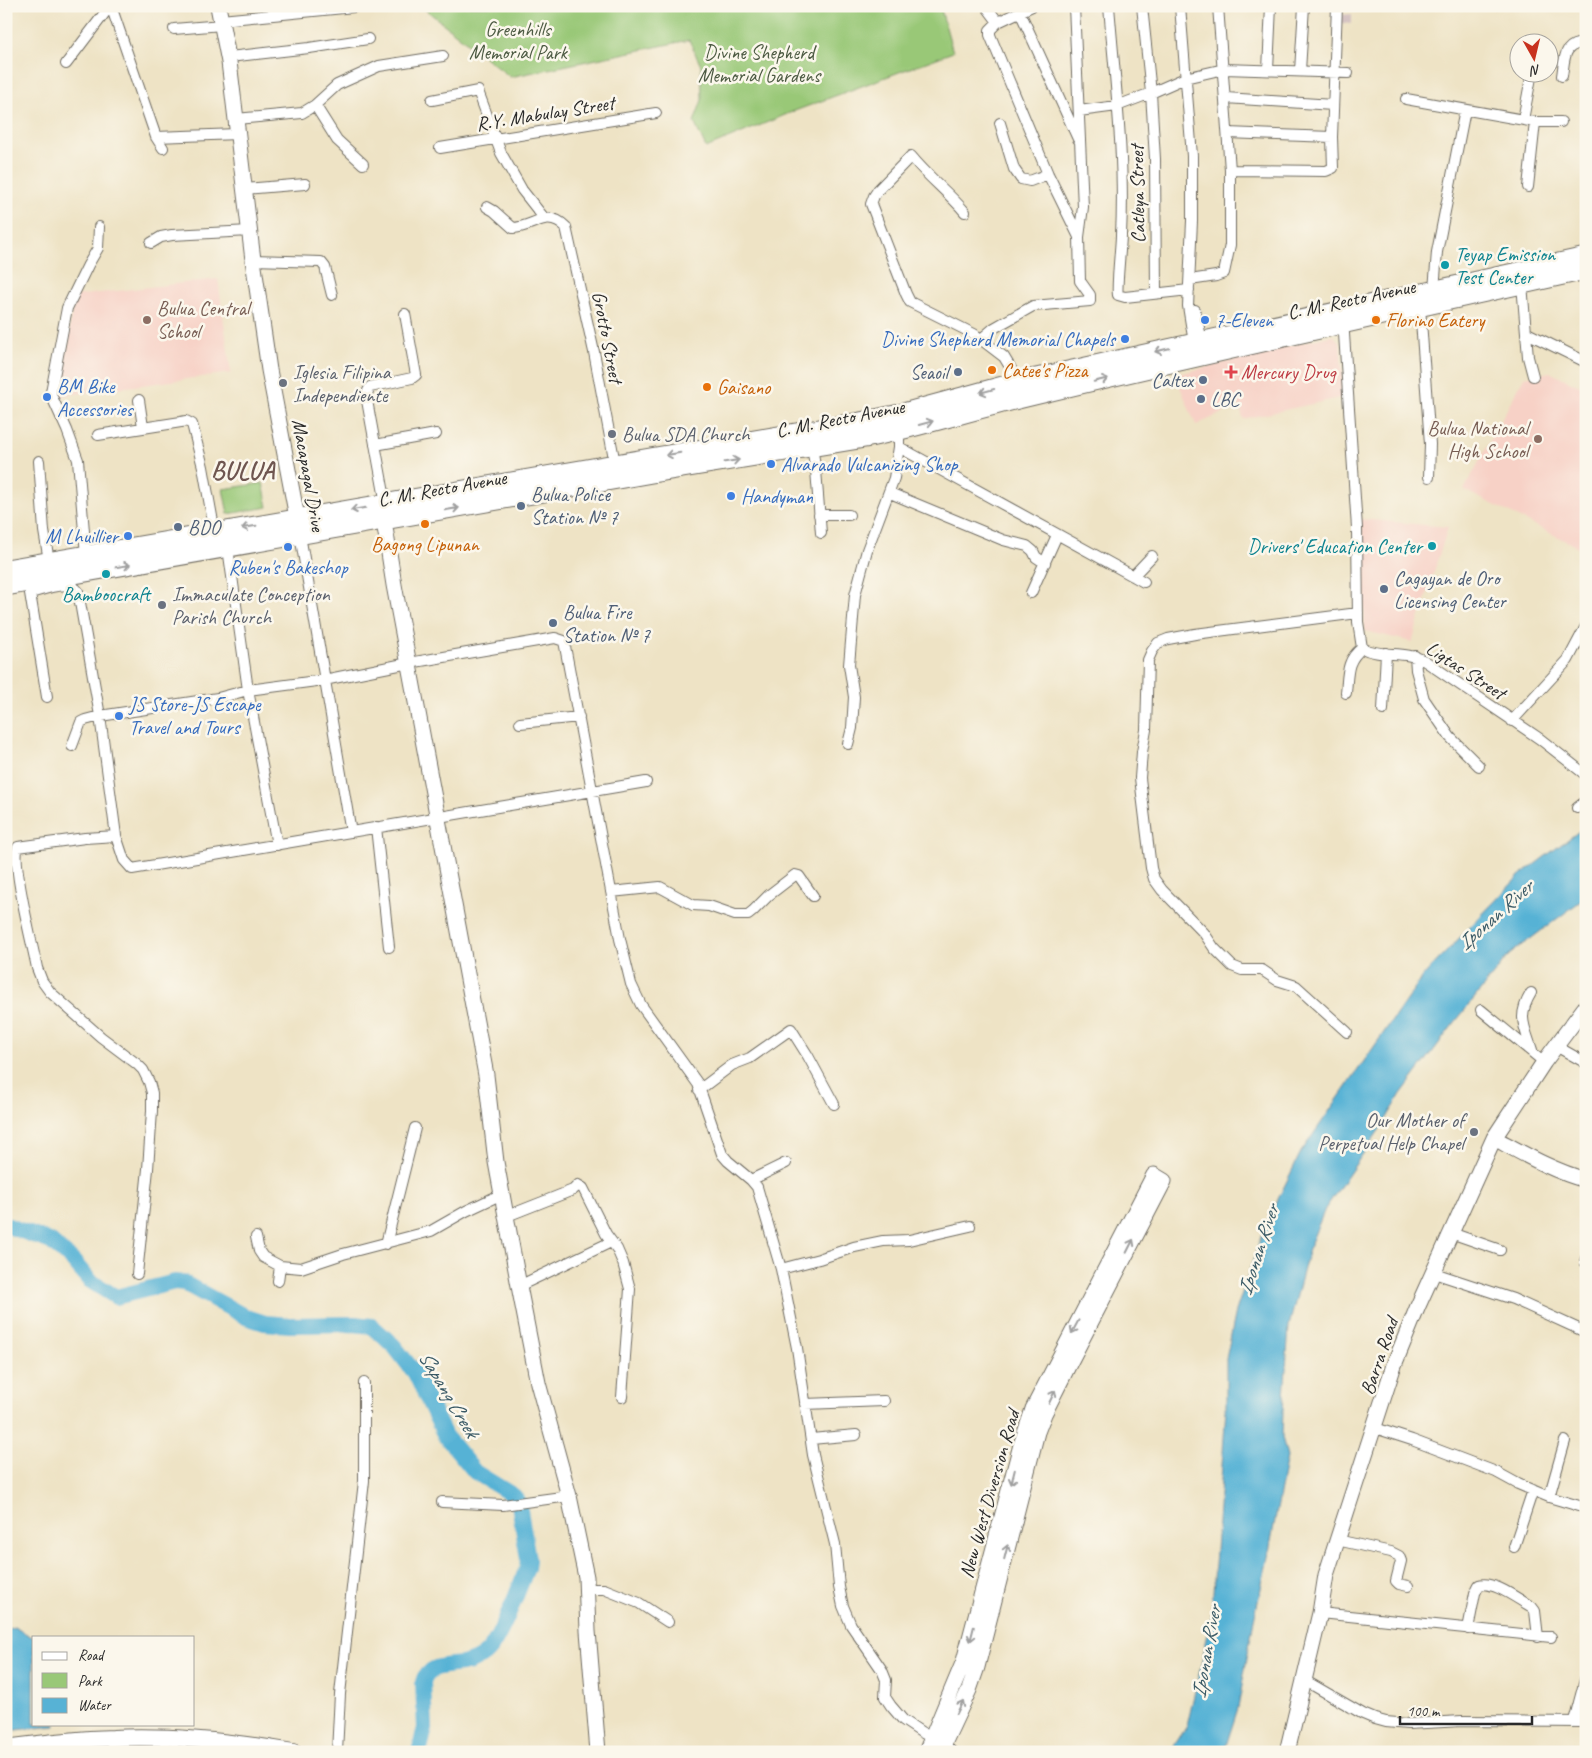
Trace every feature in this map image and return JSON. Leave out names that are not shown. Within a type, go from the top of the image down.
[{"type":"highway","name":"C. M. Recto Avenue","points":[[6,586],[94,559],[215,533],[299,527],[616,472],[1241,346],[1434,290],[1586,257]]},
{"type":"highway","name":"C. M. Recto Avenue","points":[[616,472],[899,439],[1021,390],[1198,342],[1420,307],[1586,270]]},
{"type":"highway","name":"C. M. Recto Avenue","points":[[27,580],[49,561],[228,548],[299,527]]},
{"type":"highway","name":"C. M. Recto Avenue","points":[[6,569],[27,580]]},
{"type":"main road","points":[[6,1748],[53,1742],[115,1738],[176,1738],[250,1744],[293,1752]]},
{"type":"street","points":[[66,64],[111,6]]},
{"type":"street","points":[[111,6],[156,137],[163,148]]},
{"type":"street","points":[[986,6],[998,22]]},
{"type":"street","points":[[1032,6],[998,22],[990,30],[990,35],[1048,174],[1079,237]]},
{"type":"street","points":[[980,340],[994,328],[1032,306],[1090,301],[1090,296],[1080,281],[1079,237],[1083,207],[1074,6]]},
{"type":"street","points":[[1109,6],[1123,198],[1120,271],[1117,291],[1118,295],[1122,297],[1156,293],[1190,285],[1221,275],[1226,270],[1230,245],[1230,170],[1218,6]]},
{"type":"street","name":"Catleya Street","points":[[1142,6],[1151,93],[1155,179],[1156,293]]},
{"type":"street","points":[[1180,6],[1192,156],[1190,285],[1198,342]]},
{"type":"street","points":[[1268,70],[1271,6]]},
{"type":"street","points":[[1300,71],[1304,6]]},
{"type":"street","points":[[1230,170],[1330,170],[1333,168],[1332,137],[1337,6]]},
{"type":"street","points":[[174,29],[221,17],[354,7]]},
{"type":"street","points":[[1020,12],[1081,145]]},
{"type":"street","name":"Macapagal Drive","points":[[221,17],[228,57],[253,260],[269,370],[299,527],[351,832]]},
{"type":"street","points":[[228,57],[368,39]]},
{"type":"street","points":[[1562,76],[1569,47],[1574,44],[1586,43]]},
{"type":"street","points":[[156,137],[237,126],[302,113],[314,106],[337,85],[379,66],[443,56]]},
{"type":"street","points":[[1079,111],[1116,106],[1185,78],[1224,69],[1348,72]]},
{"type":"street","points":[[1523,120],[1530,82]]},
{"type":"street","points":[[432,100],[478,91],[501,153],[522,190],[544,218],[513,228],[494,210],[488,207]]},
{"type":"street","points":[[1226,98],[1333,105]]},
{"type":"street","points":[[1406,99],[1535,122],[1562,122]]},
{"type":"street","points":[[314,106],[337,140],[363,164]]},
{"type":"street","points":[[1434,290],[1437,252],[1465,110]]},
{"type":"street","name":"R.Y. Mabulay Street","points":[[440,148],[656,113]]},
{"type":"street","points":[[1528,187],[1535,122]]},
{"type":"street","points":[[1000,123],[1014,169],[1020,179],[1030,180],[1048,174]]},
{"type":"street","points":[[1228,133],[1332,137]]},
{"type":"street","points":[[965,212],[951,196],[929,177],[911,156],[878,190],[871,204],[910,302],[958,325],[1004,358],[1008,362],[1021,390]]},
{"type":"street","points":[[245,189],[305,184]]},
{"type":"street","name":"Grotto Street","points":[[544,218],[551,218],[562,223],[566,227],[568,234],[594,352],[616,472]]},
{"type":"street","points":[[94,559],[78,460],[51,392],[67,308],[98,248],[99,227]]},
{"type":"street","points":[[151,243],[161,237],[172,235],[250,231]]},
{"type":"street","points":[[253,260],[321,262],[325,267],[332,295]]},
{"type":"street","points":[[1522,284],[1528,357],[1533,376]]},
{"type":"street","points":[[1420,307],[1430,444],[1429,477]]},
{"type":"street","points":[[405,314],[416,375],[412,378],[374,386],[366,391],[394,585],[486,1075],[496,1162],[538,1383],[569,1496],[587,1589],[588,1631],[598,1752]]},
{"type":"street","points":[[1342,318],[1356,528],[1358,613],[1362,648],[1352,658],[1349,665],[1346,693]]},
{"type":"street","points":[[1527,334],[1586,362]]},
{"type":"street","points":[[139,400],[143,427]]},
{"type":"street","points":[[98,434],[186,421],[192,424],[215,533]]},
{"type":"street","points":[[375,445],[436,434]]},
{"type":"street","points":[[848,744],[852,728],[854,697],[849,664],[855,595],[867,550],[881,511],[890,493],[899,439],[1057,535],[1144,582]]},
{"type":"street","points":[[812,448],[816,470],[821,533]]},
{"type":"street","points":[[39,461],[44,531],[49,561]]},
{"type":"street","points":[[890,493],[1003,540],[1027,546],[1036,557],[1045,563]]},
{"type":"street","points":[[819,515],[849,515]]},
{"type":"street","points":[[1031,593],[1057,535]]},
{"type":"street","points":[[228,548],[248,690],[276,845]]},
{"type":"street","points":[[1133,576],[1152,556]]},
{"type":"street","points":[[47,697],[27,580],[70,585],[78,591],[100,716],[116,836],[124,860],[132,868],[646,782]]},
{"type":"street","points":[[1347,1032],[1296,986],[1277,980],[1262,970],[1242,970],[1232,966],[1214,948],[1204,933],[1162,890],[1154,879],[1151,868],[1141,768],[1146,730],[1148,660],[1158,643],[1168,639],[1196,634],[1358,613]]},
{"type":"street","points":[[1512,721],[1568,660],[1586,626]]},
{"type":"street","points":[[72,746],[82,722],[100,716],[218,698],[248,690],[324,680],[409,663],[555,638],[564,642],[591,791],[620,939],[631,984],[641,1005],[700,1090],[722,1154],[751,1180],[760,1196],[781,1270],[797,1348],[820,1487],[835,1544],[839,1587],[843,1606],[851,1625],[882,1670],[886,1680],[886,1697],[891,1706],[903,1720],[939,1747]]},
{"type":"street","name":"Ligtas Street","points":[[1362,648],[1416,656],[1443,672],[1540,739],[1586,775]]},
{"type":"street","points":[[1383,710],[1386,653]]},
{"type":"street","points":[[1416,656],[1416,670],[1424,699],[1450,737],[1479,766]]},
{"type":"street","points":[[520,723],[579,717]]},
{"type":"street","points":[[376,827],[389,947]]},
{"type":"street","points":[[116,836],[18,847],[16,855],[18,875],[37,968],[42,981],[50,992],[101,1037],[137,1064],[143,1070],[149,1082],[152,1093],[152,1111],[137,1274]]},
{"type":"street","points":[[611,892],[660,887],[693,905],[709,906],[735,915],[748,915],[769,895],[795,875],[799,876],[812,896]]},
{"type":"street","points":[[1531,993],[1524,1004],[1522,1012],[1532,1051]]},
{"type":"street","name":"Barra Road","points":[[1287,1752],[1320,1613],[1326,1575],[1394,1366],[1418,1306],[1494,1138],[1544,1062],[1586,1006]]},
{"type":"street","points":[[1481,1010],[1544,1062]]},
{"type":"street","points":[[700,1090],[732,1065],[750,1058],[791,1029],[834,1104]]},
{"type":"street","points":[[1556,1046],[1586,1063]]},
{"type":"street","points":[[386,1244],[415,1128]]},
{"type":"street","points":[[1494,1138],[1562,1172],[1586,1180]]},
{"type":"street","points":[[751,1180],[786,1163]]},
{"type":"street","name":"New West Diversion Road","points":[[939,1747],[968,1690],[977,1667],[1032,1448],[1044,1414],[1159,1178]]},
{"type":"street","points":[[507,1216],[578,1186],[583,1188],[623,1263],[630,1289],[622,1397]]},
{"type":"street","points":[[256,1236],[259,1251],[263,1257],[280,1266],[301,1268],[343,1254],[431,1231],[466,1211],[502,1194]]},
{"type":"street","points":[[781,1270],[854,1247],[883,1241],[909,1240],[970,1226]]},
{"type":"street","points":[[1451,1233],[1500,1250]]},
{"type":"street","points":[[519,1286],[611,1242]]},
{"type":"street","points":[[278,1281],[280,1266]]},
{"type":"street","points":[[1434,1273],[1512,1299],[1581,1330]]},
{"type":"street","points":[[337,1752],[340,1694],[364,1481],[364,1383]]},
{"type":"street","points":[[806,1404],[884,1401]]},
{"type":"street","points":[[1375,1428],[1496,1472],[1549,1497],[1586,1508]]},
{"type":"street","points":[[811,1439],[856,1435]]},
{"type":"street","points":[[1549,1497],[1564,1441]]},
{"type":"street","points":[[1514,1547],[1533,1490]]},
{"type":"street","points":[[442,1502],[503,1505],[569,1496]]},
{"type":"street","points":[[1337,1540],[1391,1552],[1399,1556],[1402,1561],[1396,1581],[1398,1584],[1408,1586]]},
{"type":"street","points":[[1468,1629],[1475,1593],[1479,1585],[1485,1583],[1493,1585],[1535,1610],[1538,1637]]},
{"type":"street","points":[[587,1589],[604,1589],[639,1603],[668,1622]]},
{"type":"street","points":[[1320,1613],[1551,1637]]},
{"type":"street","points":[[1574,1721],[1586,1676]]},
{"type":"street","points":[[1304,1680],[1363,1714],[1386,1722],[1408,1724],[1462,1721],[1586,1722]]},
{"type":"shaded area","points":[[1352,14],[1352,24],[1339,23],[1340,15]]},
{"type":"shaded area","name":"Bulua Central School","points":[[218,279],[231,373],[60,396],[74,296]]},
{"type":"shaded area","points":[[1333,335],[1340,343],[1344,397],[1243,419],[1240,405],[1196,425],[1175,375]]},
{"type":"shaded area","name":"Bulua National High School","points":[[1550,372],[1586,389],[1586,551],[1464,490],[1524,377]]},
{"type":"shaded area","points":[[1360,519],[1448,527],[1412,642],[1365,631]]},
{"type":"green space","name":"Divine Shepherd Memorial Gardens","points":[[421,6],[940,6],[953,52],[792,112],[706,148],[694,122],[702,100],[701,66],[689,40],[510,77]]},
{"type":"green space","points":[[263,483],[268,507],[228,514],[223,489]]},
{"type":"water","name":"Iponan River","points":[[1586,826],[1586,897],[1509,955],[1401,1094],[1384,1123],[1325,1209],[1310,1245],[1289,1326],[1282,1437],[1287,1457],[1238,1708],[1224,1752],[1170,1752],[1187,1726],[1211,1621],[1226,1409],[1226,1359],[1236,1311],[1264,1228],[1301,1152],[1423,976],[1519,876]]},
{"type":"water","points":[[14,1627],[32,1637],[32,1726],[55,1726],[6,1731],[6,1630]]},
{"type":"waterway","name":"Sapang Creek","points":[[6,1225],[51,1242],[73,1261],[89,1280],[116,1297],[175,1282],[184,1283],[246,1317],[265,1323],[372,1326],[394,1346],[415,1373],[445,1436],[475,1472],[514,1496],[519,1504],[528,1559],[527,1568],[502,1628],[490,1649],[473,1661],[440,1667],[425,1676],[423,1682],[425,1728],[419,1752]]},
{"type":"place","name":"Teyap Emission Test Center","points":[[1445,265]]},
{"type":"place","name":"Bulua Central School","points":[[147,320]]},
{"type":"place","name":"7-Eleven","points":[[1205,320]]},
{"type":"place","name":"Florino Eatery","points":[[1376,320]]},
{"type":"place","name":"Divine Shepherd Memorial Chapels","points":[[1125,339]]},
{"type":"place","name":"Catee's Pizza","points":[[992,370]]},
{"type":"place","name":"Seaoil","points":[[958,372]]},
{"type":"place","name":"Mercury Drug","points":[[1231,372]]},
{"type":"place","name":"Caltex","points":[[1203,380]]},
{"type":"place","name":"Iglesia Filipina Independiente","points":[[283,383]]},
{"type":"place","name":"Gaisano","points":[[707,387]]},
{"type":"place","name":"BM Bike Accessories","points":[[47,397]]},
{"type":"place","name":"LBC","points":[[1201,399]]},
{"type":"place","name":"Bulua SDA Church","points":[[612,434]]},
{"type":"place","name":"Bulua National High School","points":[[1538,439]]},
{"type":"place","name":"Alvarado Vulcanizing Shop","points":[[771,464]]},
{"type":"place","name":"Handyman","points":[[731,496]]},
{"type":"place","name":"Bulua Police Station № 7","points":[[521,506]]},
{"type":"place","name":"Bagong Lipunan","points":[[425,524]]},
{"type":"place","name":"BDO","points":[[178,527]]},
{"type":"place","name":"M Lhuillier","points":[[128,536]]},
{"type":"place","name":"Drivers' Education Center","points":[[1432,546]]},
{"type":"place","name":"Ruben's Bakeshop","points":[[288,547]]},
{"type":"place","name":"Bamboocraft","points":[[106,574]]},
{"type":"place","name":"Cagayan de Oro Licensing Center","points":[[1384,589]]},
{"type":"place","name":"Immaculate Conception Parish Church","points":[[162,605]]},
{"type":"place","name":"Bulua Fire Station № 7","points":[[553,623]]},
{"type":"place","name":"JS Store-JS Escape Travel and Tours","points":[[119,716]]},
{"type":"place","name":"Our Mother of Perpetual Help Chapel","points":[[1474,1132]]},
{"type":"district","name":"BULUA","points":[[243,470]]},
{"type":"park label","name":"Greenhills Memorial Park","points":[[518,40]]}]
